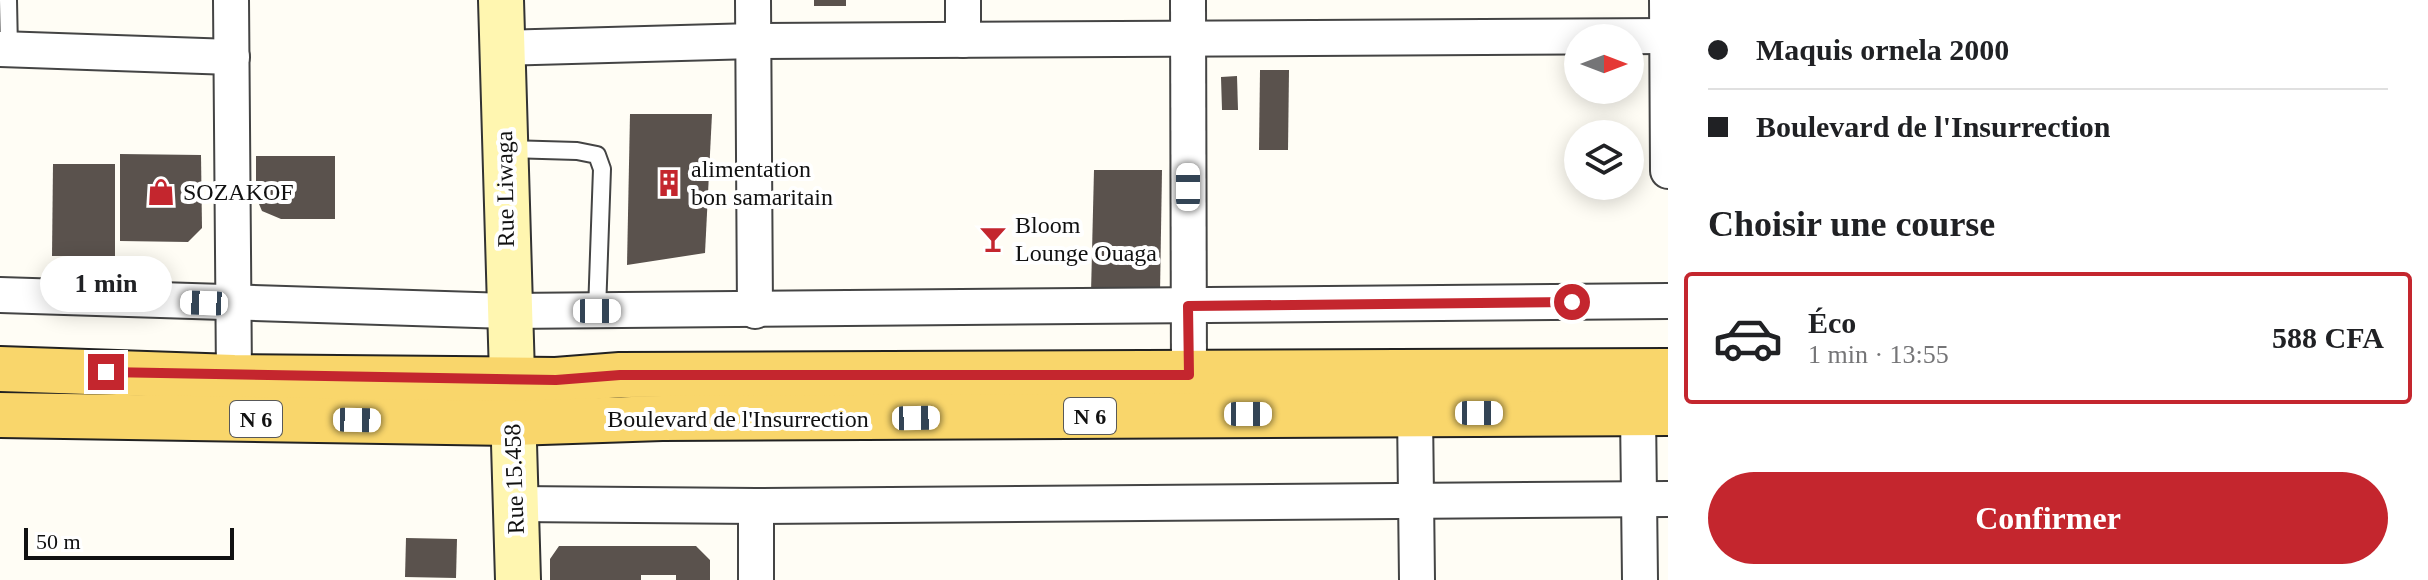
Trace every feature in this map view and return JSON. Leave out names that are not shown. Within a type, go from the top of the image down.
[{"type":"main road","name":"Rue Liwaga","points":[[501,0],[511,379]]},
{"type":"main road","name":"Boulevard de l'Insurrection","points":[[0,369],[234,377],[556,380],[620,375],[1668,371]]},
{"type":"main road","name":"Rue 15.458","points":[[511,379],[518,580]]},
{"type":"main road","name":"Boulevard de l'Insurrection","points":[[0,415],[512,423],[662,418],[1653,413]]},
{"type":"street","points":[[231,0],[234,377]]},
{"type":"street","points":[[753,0],[755,311]]},
{"type":"street","points":[[963,0],[963,40]]},
{"type":"street","points":[[1188,0],[1189,375]]},
{"type":"street","points":[[1667,0],[1668,171]]},
{"type":"street","points":[[502,48],[754,41],[1668,36]]},
{"type":"street","points":[[5,49],[232,57]]},
{"type":"street","points":[[0,295],[508,311],[1668,301]]},
{"type":"street","points":[[1415,413],[1417,580]]},
{"type":"street","points":[[1640,580],[1654,499],[1653,413]]},
{"type":"street","points":[[516,504],[756,506],[1654,499]]},
{"type":"street","points":[[756,506],[756,580]]},
{"type":"lane","points":[[5,49],[8,0]]},
{"type":"lane","points":[[504,149],[577,151],[597,155],[602,169],[597,311]]},
{"type":"building","points":[[814,0],[846,0],[846,6],[814,6]]},
{"type":"building","points":[[1260,70],[1289,70],[1288,150],[1259,150]]},
{"type":"building","points":[[1237,76],[1238,110],[1222,110],[1221,77]]},
{"type":"building","name":"alimentation bon samaritain","points":[[630,114],[712,114],[705,253],[627,265]]},
{"type":"building","name":"SOZAKOF","points":[[120,154],[201,155],[202,228],[188,242],[120,241]]},
{"type":"building","points":[[256,156],[335,156],[335,219],[281,219],[262,211],[256,197]]},
{"type":"building","points":[[53,164],[115,164],[115,256],[52,256]]},
{"type":"building","points":[[1094,170],[1162,170],[1160,293],[1091,293]]},
{"type":"building","points":[[406,538],[457,539],[456,578],[405,577]]},
{"type":"building","points":[[559,546],[696,546],[710,560],[710,580],[676,580],[676,575],[641,575],[641,580],[550,580],[550,559]]},
{"type":"place","name":"alimentation bon samaritain","points":[[669,183]]},
{"type":"place","name":"SOZAKOF","points":[[161,192]]},
{"type":"place","name":"Bloom Lounge Ouaga","points":[[993,239]]},
{"type":"route","points":[[106,372],[234,377],[556,380],[620,375],[1189,375],[1188,306],[1572,302]]}]
